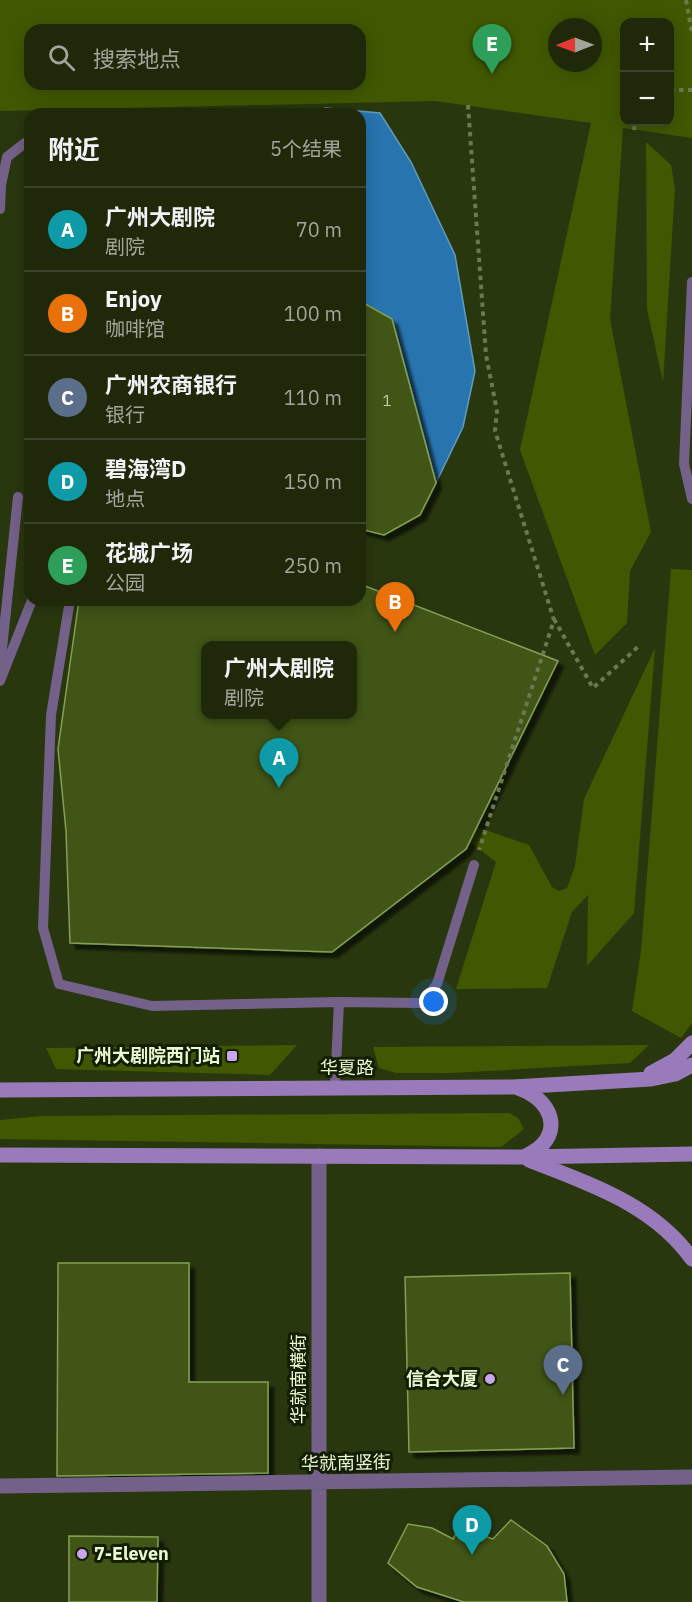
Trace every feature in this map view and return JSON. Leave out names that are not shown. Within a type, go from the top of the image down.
[{"type":"main road","points":[[619,1082],[641,1077],[660,1069],[675,1060],[692,1043]]},
{"type":"main road","name":"华夏路","points":[[0,1090],[513,1087],[619,1082],[675,1074],[692,1065]]},
{"type":"main road","points":[[513,1087],[532,1092],[542,1100],[549,1112],[551,1126],[542,1146],[524,1158]]},
{"type":"main road","points":[[0,1155],[524,1158],[692,1154]]},
{"type":"main road","points":[[524,1158],[623,1200],[665,1226],[692,1259]]},
{"type":"street","name":"华就南横街","points":[[319,1156],[319,1602]]},
{"type":"street","name":"华就南竖街","points":[[0,1486],[692,1478]]},
{"type":"lane","points":[[0,209],[1,185],[7,157],[24,144]]},
{"type":"lane","points":[[692,282],[684,464],[692,499]]},
{"type":"lane","points":[[0,668],[18,496]]},
{"type":"lane","points":[[0,681],[30,606]]},
{"type":"lane","points":[[69,606],[51,715],[43,928],[59,984],[152,1006],[339,1002],[422,1003],[437,984],[474,865]]},
{"type":"lane","points":[[335,1087],[339,1002]]},
{"type":"path","points":[[686,0],[692,33]]},
{"type":"path","points":[[674,90],[692,90]]},
{"type":"path","points":[[468,105],[486,355],[497,411],[495,431],[554,620],[474,865]]},
{"type":"path","points":[[634,126],[634,130]]},
{"type":"path","points":[[549,609],[593,688],[640,645]]},
{"type":"green space","points":[[0,0],[692,0],[692,138],[623,128],[610,319],[651,532],[630,571],[627,623],[595,655],[520,450],[591,123],[435,101],[130,108],[24,108],[24,110],[0,111]]},
{"type":"green space","points":[[646,142],[671,165],[675,189],[663,382],[647,309]]},
{"type":"green space","points":[[671,569],[692,570],[692,1023],[681,1038],[632,1011],[641,951]]},
{"type":"green space","points":[[655,648],[634,913],[587,966],[588,895],[572,912],[547,988],[456,989],[496,862],[470,842],[477,827],[529,845],[552,887],[559,891],[567,888],[575,866],[584,799]]},
{"type":"green space","points":[[297,1045],[270,1075],[56,1069],[46,1048]]},
{"type":"green space","points":[[649,1045],[630,1063],[452,1073],[396,1073],[379,1068],[373,1047]]},
{"type":"green space","points":[[509,1113],[518,1118],[524,1129],[501,1147],[0,1139],[0,1120],[41,1116]]},
{"type":"water","points":[[366,112],[380,113],[411,162],[455,255],[475,371],[463,427],[436,483],[366,315]]},
{"type":"building","points":[[366,304],[392,319],[436,483],[420,515],[384,535],[366,530]]},
{"type":"building","points":[[366,586],[558,661],[466,849],[332,952],[70,943],[66,831],[58,749],[78,606],[366,606]]},
{"type":"building","points":[[58,1263],[189,1263],[189,1382],[268,1382],[268,1473],[57,1476]]},
{"type":"building","name":"信合大厦","points":[[570,1273],[574,1448],[409,1452],[405,1277]]},
{"type":"building","points":[[511,1520],[547,1546],[564,1574],[567,1602],[464,1602],[417,1587],[388,1563],[408,1524],[432,1528],[453,1539],[459,1528],[493,1539]]},
{"type":"building","points":[[69,1536],[158,1537],[157,1602],[69,1602]]},
{"type":"place","name":"花城广场","points":[[492,74]]},
{"type":"place","name":"Enjoy","points":[[395,632]]},
{"type":"place","name":"广州大剧院","points":[[279,788]]},
{"type":"place","name":"广州大剧院西门站","points":[[232,1056]]},
{"type":"place","name":"信合大厦","points":[[490,1379]]},
{"type":"place","name":"广州农商银行","points":[[563,1395]]},
{"type":"place","name":"7-Eleven","points":[[82,1554]]},
{"type":"place","name":"碧海湾D","points":[[472,1555]]}]
